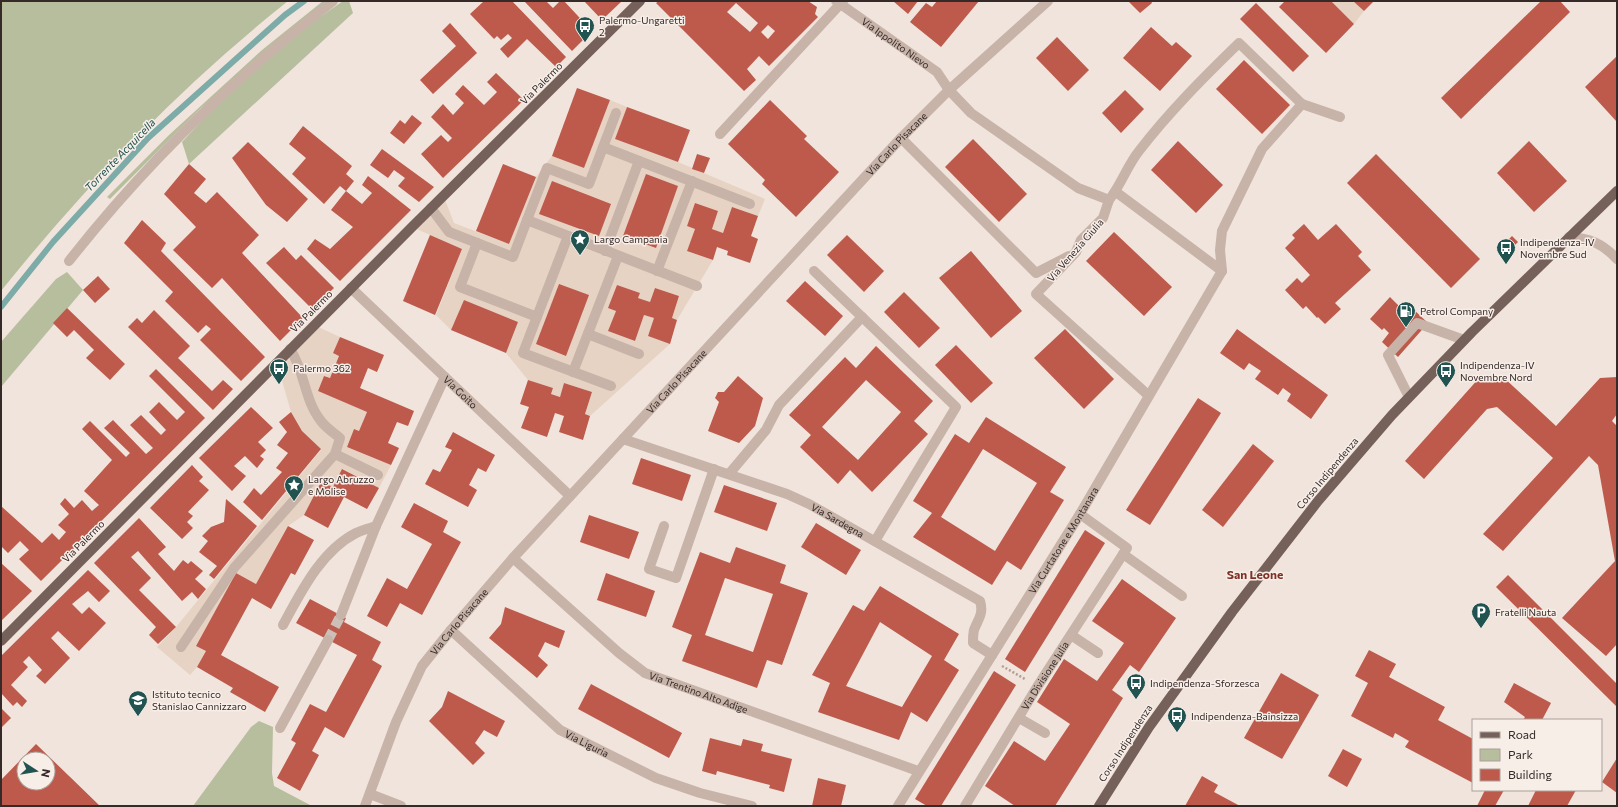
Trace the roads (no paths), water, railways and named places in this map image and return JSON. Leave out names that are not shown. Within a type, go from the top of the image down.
[{"type":"main road","name":"Via Palermo","points":[[1,641],[290,349],[640,1]]},
{"type":"main road","name":"Corso Indipendenza","points":[[1099,806],[1149,727],[1232,612],[1318,501],[1409,397],[1464,340],[1617,191]]},
{"type":"street","points":[[69,261],[105,216],[185,129],[280,43],[333,1]]},
{"type":"street","name":"Via Carlo Pisacane","points":[[365,806],[396,722],[422,666],[451,630],[513,558],[901,138],[949,90],[1048,1]]},
{"type":"street","points":[[720,134],[840,2]]},
{"type":"street","name":"Via Ippolito Nievo","points":[[840,2],[937,72],[949,90]]},
{"type":"street","name":"Via Venezia Giulia","points":[[1148,395],[1036,294],[1076,252],[1082,240],[1103,218],[1112,196],[1138,152],[1201,80],[1240,43],[1302,104]]},
{"type":"street","points":[[949,90],[971,113],[1078,188],[1112,196],[1222,271]]},
{"type":"street","points":[[1222,271],[1220,250],[1222,231],[1262,149],[1302,104],[1340,117]]},
{"type":"street","points":[[431,208],[449,232],[513,257],[547,168],[589,184],[616,113]]},
{"type":"street","points":[[901,138],[1036,273],[1076,252]]},
{"type":"street","points":[[603,147],[750,204]]},
{"type":"street","points":[[605,251],[640,161]]},
{"type":"street","points":[[657,271],[692,181]]},
{"type":"street","points":[[527,220],[697,286]]},
{"type":"street","points":[[568,236],[523,353],[611,386]]},
{"type":"street","points":[[1569,237],[1583,238],[1597,242],[1617,259]]},
{"type":"street","points":[[477,243],[460,287],[537,317]]},
{"type":"street","points":[[573,372],[618,256]]},
{"type":"street","points":[[814,271],[956,406],[875,542]]},
{"type":"street","name":"Via Curtatone e Montanara","points":[[898,806],[918,771],[1080,514],[1148,395],[1222,271]]},
{"type":"street","name":"Via Goito","points":[[351,288],[570,496]]},
{"type":"street","points":[[729,474],[766,430],[779,405],[862,317]]},
{"type":"street","points":[[1409,397],[1388,355],[1417,323],[1464,340]]},
{"type":"street","points":[[588,334],[639,354]]},
{"type":"street","points":[[181,647],[234,568],[335,454],[340,438],[321,422],[308,398],[296,357],[290,349]]},
{"type":"street","points":[[341,615],[376,526],[445,377]]},
{"type":"street","name":"Via Sardegna","points":[[623,439],[787,494],[809,504],[980,601],[983,608],[981,618],[974,630],[973,643],[991,657]]},
{"type":"street","points":[[335,454],[378,475]]},
{"type":"street","points":[[664,526],[649,569],[676,578],[714,469]]},
{"type":"street","points":[[1080,514],[1182,596]]},
{"type":"street","points":[[283,625],[302,590],[326,558],[342,542],[356,533],[376,526]]},
{"type":"street","name":"Via Divisione Julia","points":[[969,805],[1037,687],[1125,551]]},
{"type":"street","name":"Via Trentino Alto Adige","points":[[513,558],[619,653],[645,673],[918,771]]},
{"type":"street","name":"Via Liguria","points":[[451,630],[560,730],[656,778],[700,793],[752,806]]},
{"type":"street","points":[[1071,635],[1098,653]]},
{"type":"street","points":[[280,728],[328,640]]},
{"type":"street","points":[[1019,718],[1044,733]]},
{"type":"street","points":[[370,794],[401,806]]},
{"type":"waterway","name":"Torrente Acquicella","points":[[1,307],[53,242],[148,138],[285,15],[304,1]]},
{"type":"tunnel","points":[[328,640],[341,615]]},
{"type":"place","name":"Palermo-Ungaretti 2","points":[[585,43]]},
{"type":"place","name":"Largo Campania","points":[[580,256]]},
{"type":"place","name":"Indipendenza-IV Novembre Sud","points":[[1506,265]]},
{"type":"place","name":"Petrol Company","points":[[1406,328]]},
{"type":"place","name":"Palermo 362","points":[[279,385]]},
{"type":"place","name":"Indipendenza-IV Novembre Nord","points":[[1446,388]]},
{"type":"place","name":"Largo Abruzzo e Molise","points":[[294,502]]},
{"type":"place","name":"Fratelli Nauta","points":[[1481,629]]},
{"type":"place","name":"Indipendenza-Sforzesca","points":[[1136,700]]},
{"type":"place","name":"Istituto tecnico Stanislao Cannizzaro","points":[[138,717]]},
{"type":"place","name":"Indipendenza-Bainsizza","points":[[1177,733]]},
{"type":"district","name":"San Leone","points":[[1255,575]]}]
